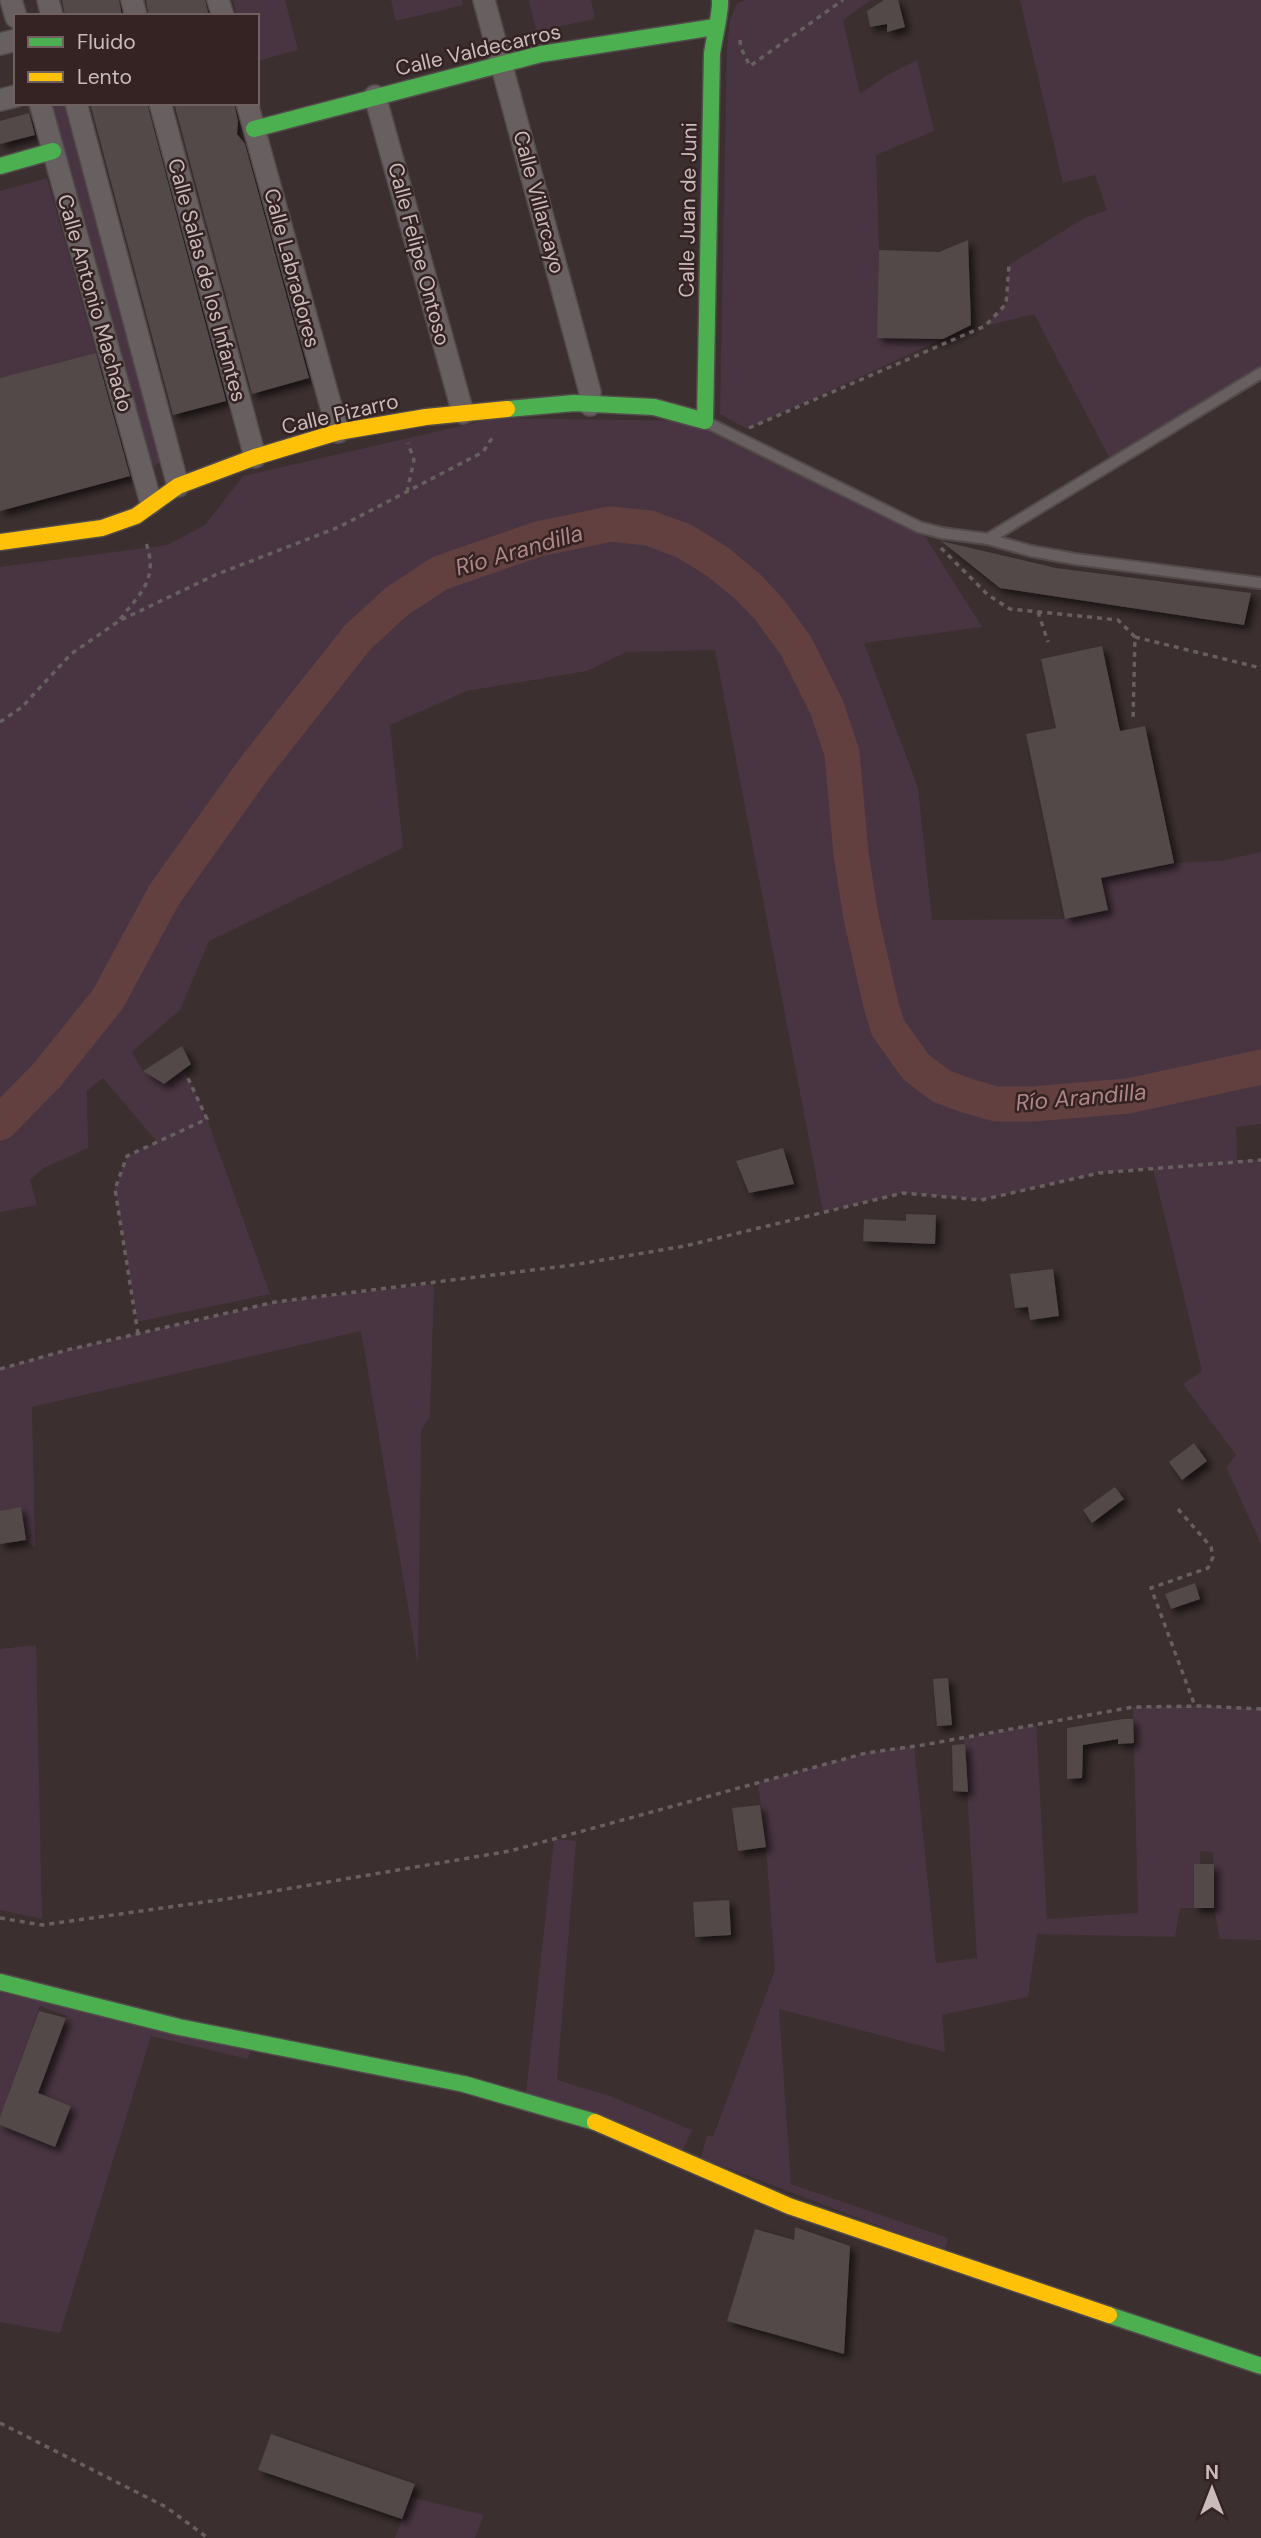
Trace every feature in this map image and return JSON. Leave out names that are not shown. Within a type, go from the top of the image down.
[{"type":"street","name":"Calle Villarcayo","points":[[484,0],[590,392],[590,405]]},
{"type":"street","name":"Calle Juan de Juni","points":[[705,421],[712,54],[715,27],[721,9],[720,0]]},
{"type":"street","name":"Calle Valdecarros","points":[[254,129],[541,54],[715,27]]},
{"type":"street","name":"Calle Felipe Ontoso","points":[[375,96],[463,413]]},
{"type":"street","name":"Calle Antonio Machado","points":[[41,105],[143,510]]},
{"type":"street","name":"Calle Antonio Machado","points":[[77,105],[178,486]]},
{"type":"street","name":"Calle Salas de los Infantes","points":[[161,105],[255,457]]},
{"type":"street","name":"Calle Labradores","points":[[248,105],[338,432]]},
{"type":"street","points":[[0,166],[53,151]]},
{"type":"street","name":"Calle Pizarro","points":[[0,542],[102,528],[143,510],[178,486],[255,457],[338,432],[401,421],[575,403],[654,407],[705,421]]},
{"type":"street","points":[[0,1982],[179,2027],[464,2084],[592,2121],[789,2207],[1261,2366]]},
{"type":"lane","points":[[988,539],[1261,373]]},
{"type":"lane","points":[[705,421],[919,527],[988,539],[1075,559],[1261,583]]},
{"type":"path","points":[[740,35],[741,48],[750,66],[843,0]]},
{"type":"path","points":[[747,429],[985,326],[1006,304],[1009,265]]},
{"type":"path","points":[[0,722],[22,707],[71,654],[119,621],[215,575],[339,527],[483,452],[511,408]]},
{"type":"path","points":[[401,421],[414,460],[407,492]]},
{"type":"path","points":[[119,621],[148,586],[151,558],[143,510]]},
{"type":"path","points":[[919,527],[988,595],[1010,609],[1118,621],[1135,636],[1261,668]]},
{"type":"path","points":[[1038,612],[1048,642]]},
{"type":"path","points":[[1133,721],[1135,636]]},
{"type":"path","points":[[138,1334],[114,1189],[127,1156],[208,1119],[187,1076]]},
{"type":"path","points":[[0,1369],[67,1350],[275,1302],[561,1267],[672,1248],[903,1194],[982,1200],[1098,1173],[1261,1160]]},
{"type":"path","points":[[1178,1509],[1211,1547],[1213,1557],[1208,1568],[1151,1588],[1195,1706]]},
{"type":"path","points":[[0,1918],[42,1926],[233,1898],[510,1851],[866,1753],[1133,1707],[1261,1709]]},
{"type":"path","points":[[0,2423],[166,2507],[208,2538]]},
{"type":"shaded area","points":[[233,0],[285,0],[298,50],[259,60],[259,14],[236,14]]},
{"type":"shaded area","points":[[391,0],[462,0],[463,5],[396,21]]},
{"type":"shaded area","points":[[529,0],[591,0],[595,19],[536,31]]},
{"type":"shaded area","points":[[746,0],[871,0],[843,20],[860,94],[889,74],[917,60],[934,131],[876,155],[878,338],[943,339],[747,429],[720,414],[727,47],[730,20],[737,3]]},
{"type":"shaded area","points":[[1020,0],[1261,0],[1261,373],[1112,463],[1034,314],[985,326],[1006,304],[1009,265],[1084,218],[1107,210],[1095,175],[1063,183]]},
{"type":"shaded area","points":[[53,105],[64,105],[67,109],[161,461],[155,466],[149,465],[51,108]]},
{"type":"shaded area","points":[[47,178],[131,476],[0,511],[0,191]]},
{"type":"shaded area","points":[[496,418],[705,421],[919,527],[982,627],[864,643],[918,788],[932,920],[1065,919],[1108,910],[1101,878],[1174,863],[1221,861],[1261,852],[1261,1124],[1236,1127],[1237,1160],[1261,1160],[1261,1544],[1226,1467],[1236,1455],[1183,1384],[1202,1371],[1153,1168],[1099,1173],[981,1200],[903,1193],[823,1212],[715,650],[626,652],[587,671],[467,691],[390,725],[403,848],[209,941],[180,1010],[132,1052],[143,1071],[163,1084],[184,1069],[207,1119],[270,1294],[137,1322],[115,1189],[127,1156],[157,1142],[103,1078],[87,1091],[88,1148],[44,1168],[30,1180],[37,1205],[0,1212],[0,567],[167,545],[205,525],[243,476]]},
{"type":"shaded area","points":[[434,1284],[430,1416],[421,1431],[418,1665],[361,1331],[32,1407],[35,1548],[26,1540],[21,1508],[0,1511],[0,1369],[67,1350],[275,1302]]},
{"type":"shaded area","points":[[36,1645],[42,1919],[0,1910],[0,1649]]},
{"type":"shaded area","points":[[1204,1706],[1261,1709],[1261,1940],[1220,1939],[1214,1908],[1213,1852],[1200,1851],[1200,1864],[1194,1864],[1194,1908],[1180,1908],[1175,1937],[1037,1934],[1028,1997],[942,2015],[945,2052],[779,2009],[791,2184],[948,2238],[945,2251],[701,2158],[707,2135],[713,2137],[775,1970],[766,1847],[758,1783],[866,1753],[914,1746],[936,1963],[977,1958],[964,1738],[1036,1725],[1047,1919],[1138,1913],[1133,1707]]},
{"type":"shaded area","points":[[554,1839],[576,1841],[557,2080],[610,2096],[692,2130],[683,2150],[525,2102]]},
{"type":"shaded area","points":[[0,1992],[250,2051],[248,2059],[151,2036],[60,2333],[0,2322],[0,2125],[55,2147],[71,2106],[38,2093],[67,2016],[40,2006],[0,2117]]},
{"type":"shaded area","points":[[410,2497],[484,2515],[475,2538],[395,2538]]},
{"type":"building","points":[[62,0],[119,0],[122,14],[65,14]]},
{"type":"building","points":[[146,0],[205,0],[208,14],[149,14]]},
{"type":"building","points":[[884,0],[898,0],[905,27],[887,32],[887,24],[870,27],[867,11]]},
{"type":"building","points":[[91,105],[148,105],[226,401],[173,415]]},
{"type":"building","points":[[175,105],[234,105],[238,121],[237,134],[245,144],[309,378],[252,394]]},
{"type":"building","points":[[29,113],[35,135],[0,144],[0,121]]},
{"type":"building","points":[[968,240],[971,325],[943,339],[877,338],[879,250],[939,252]]},
{"type":"building","points":[[96,353],[130,476],[0,511],[0,378]]},
{"type":"building","points":[[941,541],[1056,568],[1251,593],[1244,625],[1000,588]]},
{"type":"building","points":[[1102,646],[1120,731],[1145,726],[1174,863],[1101,878],[1108,910],[1065,919],[1026,734],[1056,728],[1041,659]]},
{"type":"building","points":[[182,1046],[191,1064],[164,1084],[143,1071]]},
{"type":"building","points":[[783,1148],[794,1184],[749,1193],[736,1161]]},
{"type":"building","points":[[906,1214],[936,1215],[935,1244],[863,1241],[864,1219],[906,1221]]},
{"type":"building","points":[[1053,1269],[1059,1316],[1030,1320],[1028,1307],[1015,1308],[1010,1274]]},
{"type":"building","points":[[1194,1443],[1207,1461],[1182,1480],[1169,1462]]},
{"type":"building","points":[[1115,1487],[1124,1499],[1092,1523],[1083,1510]]},
{"type":"building","points":[[21,1507],[26,1540],[0,1544],[0,1511]]},
{"type":"building","points":[[1195,1583],[1200,1599],[1171,1609],[1165,1594]]},
{"type":"building","points":[[948,1678],[952,1725],[937,1726],[933,1679]]},
{"type":"building","points":[[1133,1719],[1134,1743],[1118,1744],[1118,1739],[1083,1745],[1082,1778],[1067,1779],[1067,1728]]},
{"type":"building","points":[[965,1744],[968,1792],[953,1791],[952,1745]]},
{"type":"building","points":[[760,1805],[766,1847],[738,1851],[732,1808]]},
{"type":"building","points":[[1194,1864],[1214,1864],[1214,1908],[1194,1908]]},
{"type":"building","points":[[729,1900],[731,1935],[695,1937],[693,1902]]},
{"type":"building","points":[[39,2011],[66,2018],[38,2093],[71,2106],[55,2147],[0,2125],[0,2117]]},
{"type":"building","points":[[795,2227],[850,2246],[844,2354],[727,2321],[755,2229],[794,2240]]},
{"type":"building","points":[[271,2434],[415,2484],[402,2519],[258,2470]]},
{"type":"waterway","name":"Río Arandilla","points":[[0,1123],[47,1075],[108,999],[164,895],[253,770],[357,638],[396,602],[440,573],[538,539],[610,524],[649,528],[684,541],[718,562],[769,609],[796,646],[827,708],[842,753],[851,854],[861,917],[881,1005],[888,1028],[916,1067],[941,1086],[996,1104],[1033,1104],[1128,1096],[1261,1067]]},
{"type":"traffic: fast","points":[[507,409],[574,403],[654,407],[705,421],[712,54],[720,0]]},
{"type":"traffic: fast","points":[[254,129],[541,54],[715,27]]},
{"type":"traffic: fast","points":[[0,166],[53,151]]},
{"type":"traffic: fast","points":[[0,1982],[179,2027],[464,2084],[595,2122]]},
{"type":"traffic: fast","points":[[1109,2315],[1261,2366]]},
{"type":"traffic: slow","points":[[0,542],[102,528],[136,516],[178,486],[255,457],[338,432],[426,417],[507,409]]},
{"type":"traffic: slow","points":[[595,2122],[789,2206],[1109,2315]]}]
